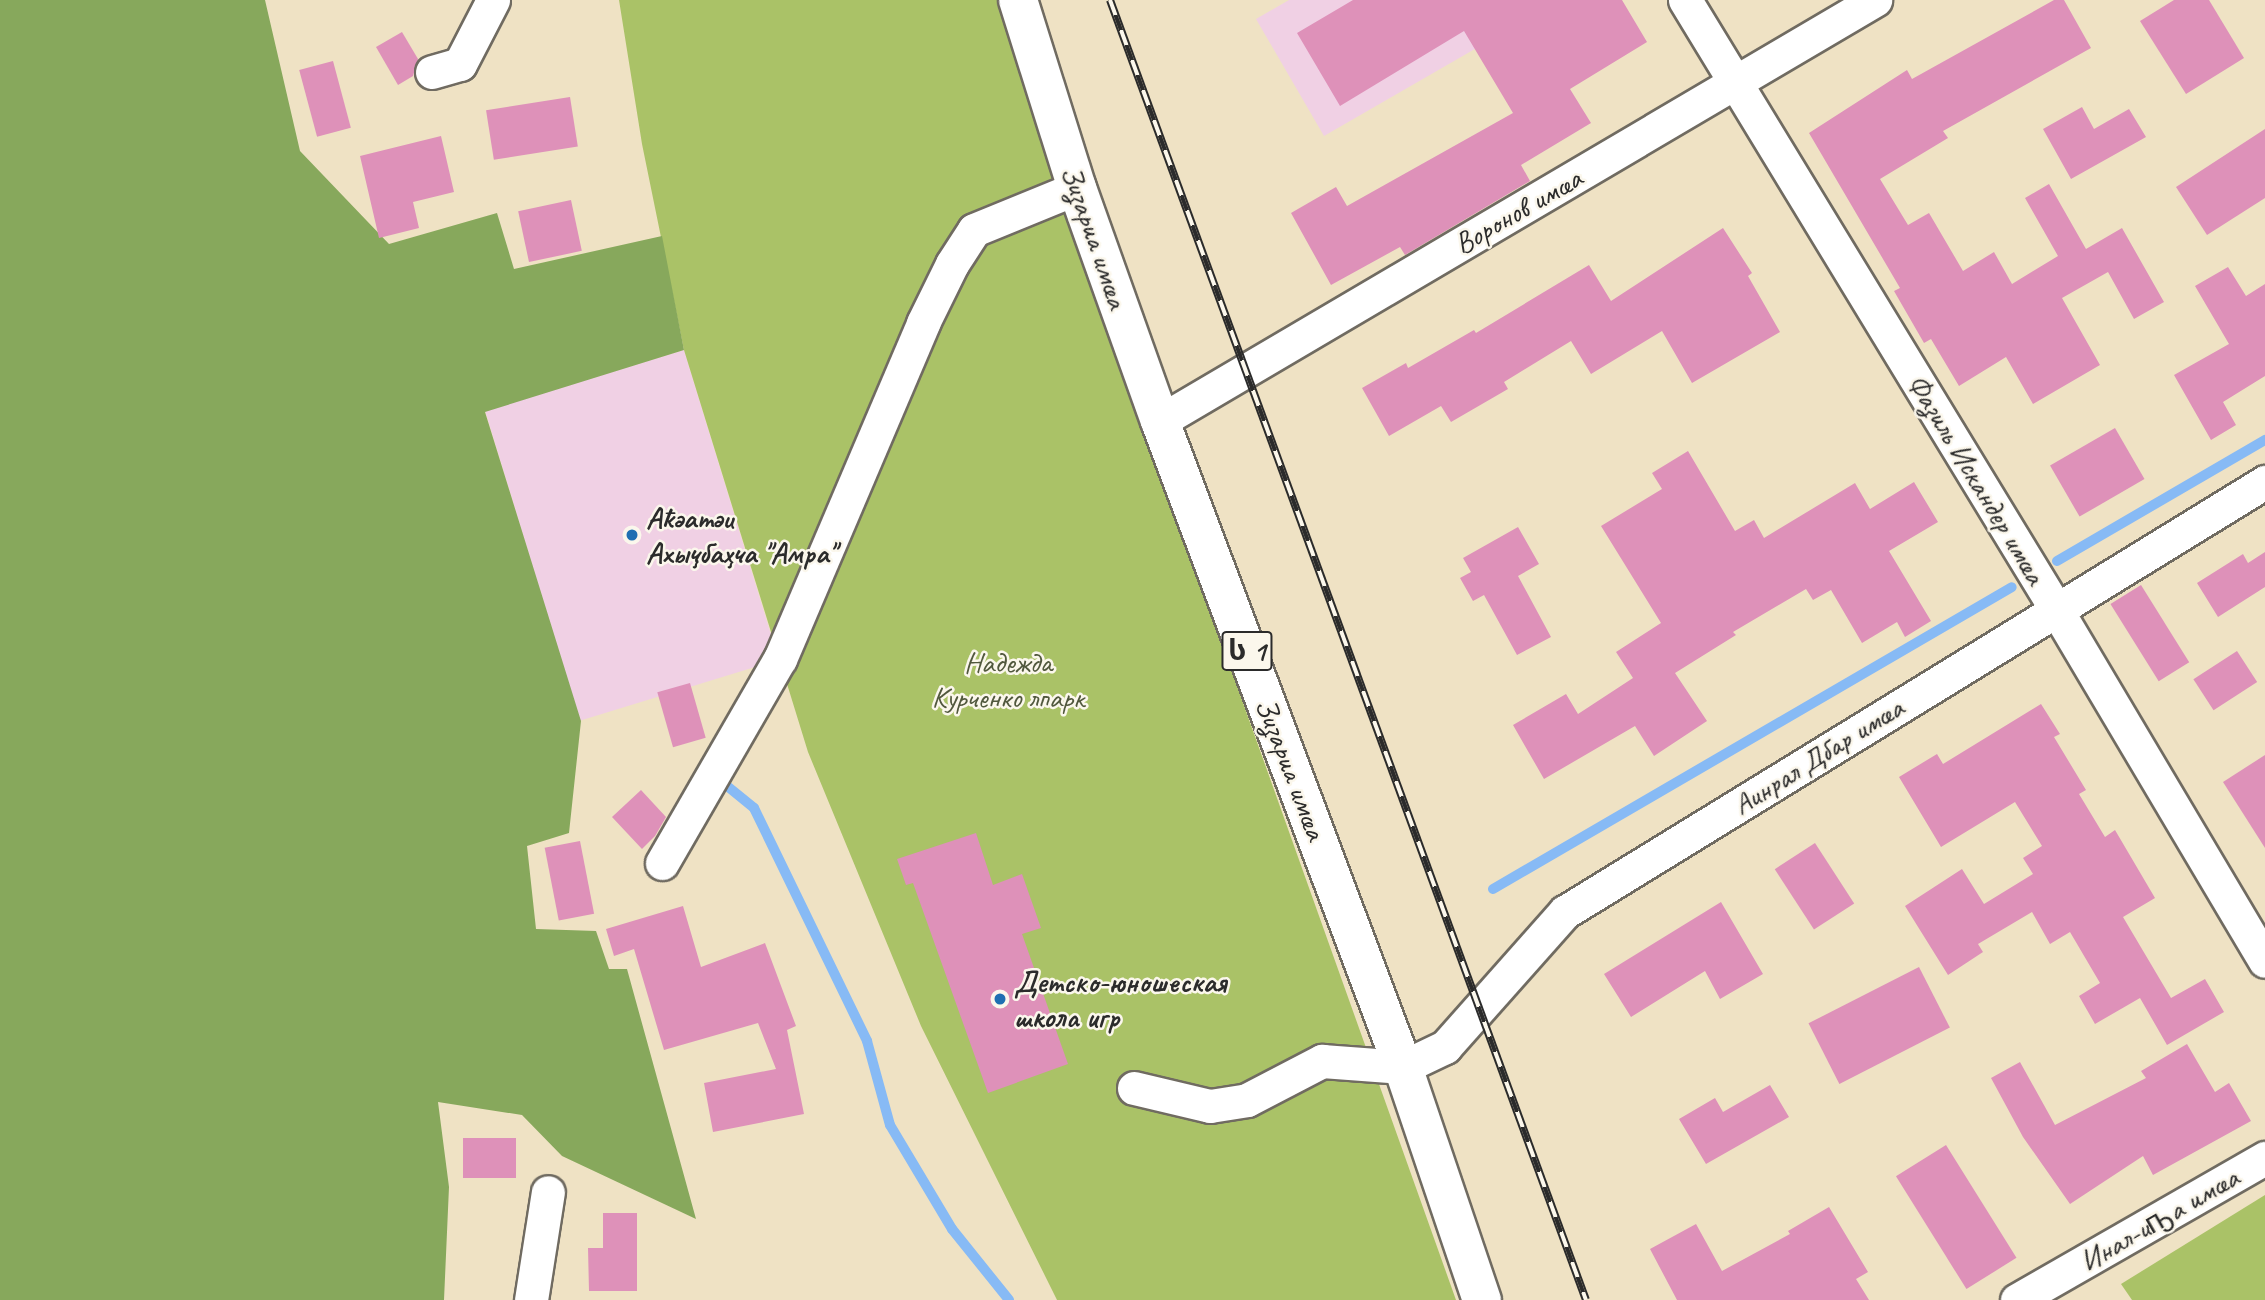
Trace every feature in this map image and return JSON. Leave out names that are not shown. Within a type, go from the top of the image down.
[{"type":"highway","name":"Ӡиӡариа имҩа","points":[[1018,0],[1077,188],[1160,421],[1403,1067],[1482,1300]]},
{"type":"street","points":[[432,72],[460,64],[493,0]]},
{"type":"street","name":"Фазиль Искандер имҩа","points":[[1685,0],[2056,609],[2265,961]]},
{"type":"street","name":"Воронов имҩа","points":[[1160,421],[1735,85],[1875,0]]},
{"type":"street","points":[[662,863],[780,659],[923,323],[952,264],[974,230],[1077,188]]},
{"type":"street","name":"Аинрал Дбар имҩа","points":[[1403,1067],[1445,1046],[1565,912],[2265,482]]},
{"type":"street","points":[[1134,1088],[1210,1106],[1247,1100],[1322,1061],[1403,1067]]},
{"type":"street","name":"Инал-иҧа имҩа","points":[[2017,1300],[2265,1158]]},
{"type":"street","points":[[531,1300],[548,1192]]},
{"type":"shaded area","points":[[1289,0],[1560,0],[1324,136],[1256,19]]},
{"type":"shaded area","name":"Аҟәатәи Ахыҷбаҳча \"Амра\"","points":[[684,350],[779,660],[580,721],[485,411]]},
{"type":"green space","points":[[0,0],[265,0],[300,151],[389,244],[497,213],[514,269],[662,236],[684,350],[485,412],[581,721],[569,833],[527,846],[536,929],[596,931],[609,969],[627,969],[696,1219],[562,1156],[522,1115],[438,1102],[449,1187],[444,1300],[0,1300]]},
{"type":"green space","name":"Надежда Курченко лпарк","points":[[619,0],[997,0],[1140,414],[1456,1300],[1057,1300],[921,1026],[808,752],[684,350],[642,144]]},
{"type":"green space","points":[[2265,1195],[2265,1300],[2132,1300],[2121,1284]]},
{"type":"building","points":[[1353,0],[1622,0],[1647,42],[1570,89],[1591,123],[1521,165],[1530,181],[1405,255],[1400,247],[1331,285],[1291,213],[1336,187],[1347,206],[1513,113],[1464,31],[1340,106],[1297,33]]},
{"type":"building","points":[[2054,0],[2064,0],[2091,48],[1943,131],[1948,138],[1880,179],[1908,225],[1929,213],[1963,271],[1994,252],[2012,284],[2058,256],[2025,198],[2049,184],[2086,249],[2122,228],[2164,302],[2134,319],[2108,272],[2062,298],[2100,365],[2033,404],[2006,357],[1959,386],[1931,339],[1924,343],[1894,291],[1900,288],[1809,133],[1907,70],[1912,79]]},
{"type":"building","points":[[2174,0],[2209,0],[2244,58],[2186,94],[2140,21]]},
{"type":"building","points":[[402,32],[418,59],[413,76],[398,85],[376,47]]},
{"type":"building","points":[[333,61],[351,128],[317,137],[299,70]]},
{"type":"building","points":[[570,97],[578,146],[494,160],[486,110]]},
{"type":"building","points":[[2082,107],[2094,129],[2129,109],[2146,137],[2071,179],[2043,129]]},
{"type":"building","points":[[2265,129],[2265,198],[2207,235],[2176,187]]},
{"type":"building","points":[[441,136],[454,192],[413,202],[419,228],[379,238],[360,156]]},
{"type":"building","points":[[571,200],[582,251],[529,262],[518,211]]},
{"type":"building","points":[[1723,228],[1752,273],[1748,276],[1780,332],[1692,383],[1662,331],[1591,374],[1571,341],[1504,382],[1508,389],[1451,422],[1441,406],[1389,436],[1362,388],[1406,363],[1408,368],[1474,330],[1476,333],[1589,265],[1611,301]]},
{"type":"building","points":[[2228,267],[2246,296],[2265,284],[2265,376],[2223,402],[2236,425],[2211,440],[2174,375],[2229,344],[2195,286]]},
{"type":"building","points":[[2115,428],[2144,479],[2080,517],[2050,466]]},
{"type":"building","points":[[1688,451],[1735,531],[1754,520],[1764,538],[1855,483],[1870,509],[1914,482],[1938,522],[1889,551],[1931,621],[1905,637],[1897,622],[1862,643],[1831,590],[1813,600],[1806,589],[1733,632],[1736,635],[1675,673],[1707,721],[1654,756],[1635,726],[1544,779],[1513,725],[1566,694],[1578,714],[1633,678],[1616,652],[1661,623],[1601,526],[1662,489],[1652,473]]},
{"type":"building","points":[[1518,527],[1539,564],[1518,576],[1551,637],[1517,655],[1484,595],[1473,601],[1460,578],[1471,572],[1463,558]]},
{"type":"building","points":[[2265,552],[2265,587],[2218,617],[2197,583],[2243,554],[2248,563]]},
{"type":"building","points":[[2141,585],[2189,662],[2159,681],[2110,604]]},
{"type":"building","points":[[2237,651],[2257,682],[2214,710],[2193,679]]},
{"type":"building","points":[[690,683],[706,738],[673,747],[657,692]]},
{"type":"building","points":[[2041,704],[2060,734],[2054,737],[2086,790],[2079,794],[2105,837],[2115,830],[2155,898],[2123,917],[2171,998],[2205,979],[2224,1012],[2167,1045],[2140,998],[2095,1024],[2079,996],[2100,983],[2070,932],[2050,944],[2032,912],[1978,944],[1983,952],[1948,975],[1905,906],[1962,869],[1984,904],[2033,874],[2023,858],[2042,846],[2015,802],[1941,847],[1899,777],[1937,754],[1943,764]]},
{"type":"building","points":[[2265,755],[2265,848],[2223,782]]},
{"type":"building","points":[[641,790],[666,817],[655,836],[642,849],[612,817]]},
{"type":"building","name":"Детско-юношеская школа игр","points":[[976,833],[993,885],[1022,874],[1041,928],[1022,934],[1068,1064],[988,1093],[913,883],[906,885],[897,859]]},
{"type":"building","points":[[580,841],[594,914],[559,921],[545,848]]},
{"type":"building","points":[[1815,843],[1854,903],[1814,930],[1775,869]]},
{"type":"building","points":[[1721,902],[1763,974],[1720,999],[1705,971],[1631,1017],[1604,974]]},
{"type":"building","points":[[683,906],[701,967],[765,943],[796,1026],[787,1030],[804,1114],[713,1132],[704,1083],[776,1069],[758,1023],[664,1050],[634,949],[614,956],[606,929]]},
{"type":"building","points":[[1919,967],[1950,1028],[1839,1084],[1809,1023]]},
{"type":"building","points":[[2187,1044],[2215,1092],[2229,1083],[2251,1121],[2153,1175],[2143,1156],[2070,1204],[2023,1137],[1991,1078],[2020,1062],[2055,1125],[2146,1078],[2141,1071]]},
{"type":"building","points":[[1770,1085],[1789,1117],[1706,1164],[1679,1119],[1715,1098],[1723,1112]]},
{"type":"building","points":[[463,1138],[516,1138],[516,1178],[463,1178]]},
{"type":"building","points":[[1946,1145],[2016,1258],[1966,1289],[1896,1176]]},
{"type":"building","points":[[1829,1207],[1868,1272],[1856,1279],[1869,1300],[1677,1300],[1650,1249],[1696,1224],[1722,1271],[1790,1234],[1788,1231]]},
{"type":"building","points":[[603,1213],[637,1213],[637,1291],[589,1291],[588,1248],[603,1248]]},
{"type":"waterway","points":[[2057,561],[2265,440]]},
{"type":"waterway","points":[[1493,889],[2012,587]]},
{"type":"waterway","points":[[716,777],[754,808],[867,1041],[890,1125],[952,1229],[1009,1300]]},
{"type":"railway","points":[[1110,0],[1586,1300]]},
{"type":"place","name":"Аҟәатәи Ахыҷбаҳча \"Амра\"","points":[[632,535]]},
{"type":"place","name":"Детско-юношеская школа игр","points":[[1000,999]]}]
